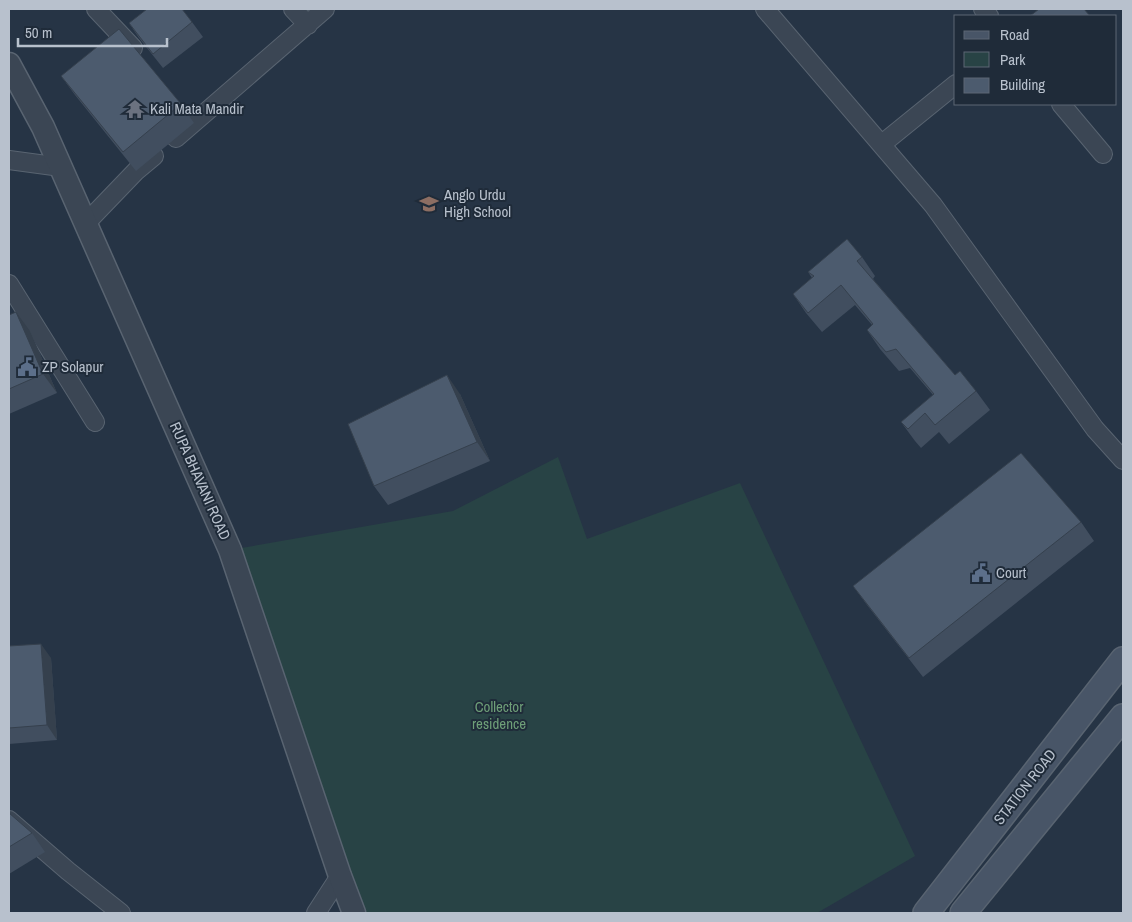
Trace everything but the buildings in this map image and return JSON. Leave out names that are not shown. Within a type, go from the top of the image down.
[{"type":"main road","name":"STATION ROAD","points":[[926,913],[1123,660]]},
{"type":"main road","points":[[963,913],[1123,717]]},
{"type":"street","points":[[96,9],[145,63]]},
{"type":"street","points":[[293,9],[308,25]]},
{"type":"street","points":[[86,223],[136,171],[325,9]]},
{"type":"street","points":[[765,9],[933,205],[1095,429],[1123,460]]},
{"type":"street","name":"RUPA BHAVANI ROAD","points":[[9,64],[44,127],[230,550],[354,913]]},
{"type":"street","points":[[882,144],[954,86]]},
{"type":"street","points":[[1062,105],[1103,154]]},
{"type":"street","points":[[182,108],[194,123]]},
{"type":"street","points":[[9,160],[61,167]]},
{"type":"street","points":[[9,284],[95,422]]},
{"type":"street","points":[[9,820],[68,872],[121,913]]},
{"type":"street","points":[[316,913],[340,876]]},
{"type":"green space","name":"Collector residence","points":[[558,457],[587,539],[740,483],[915,856],[817,913],[359,913],[230,550],[453,511]]},
{"type":"place","name":"Kali Mata Mandir","points":[[135,109]]},
{"type":"place","name":"Anglo Urdu High School","points":[[429,204]]},
{"type":"place","name":"ZP Solapur","points":[[27,367]]},
{"type":"place","name":"Court","points":[[981,573]]}]
